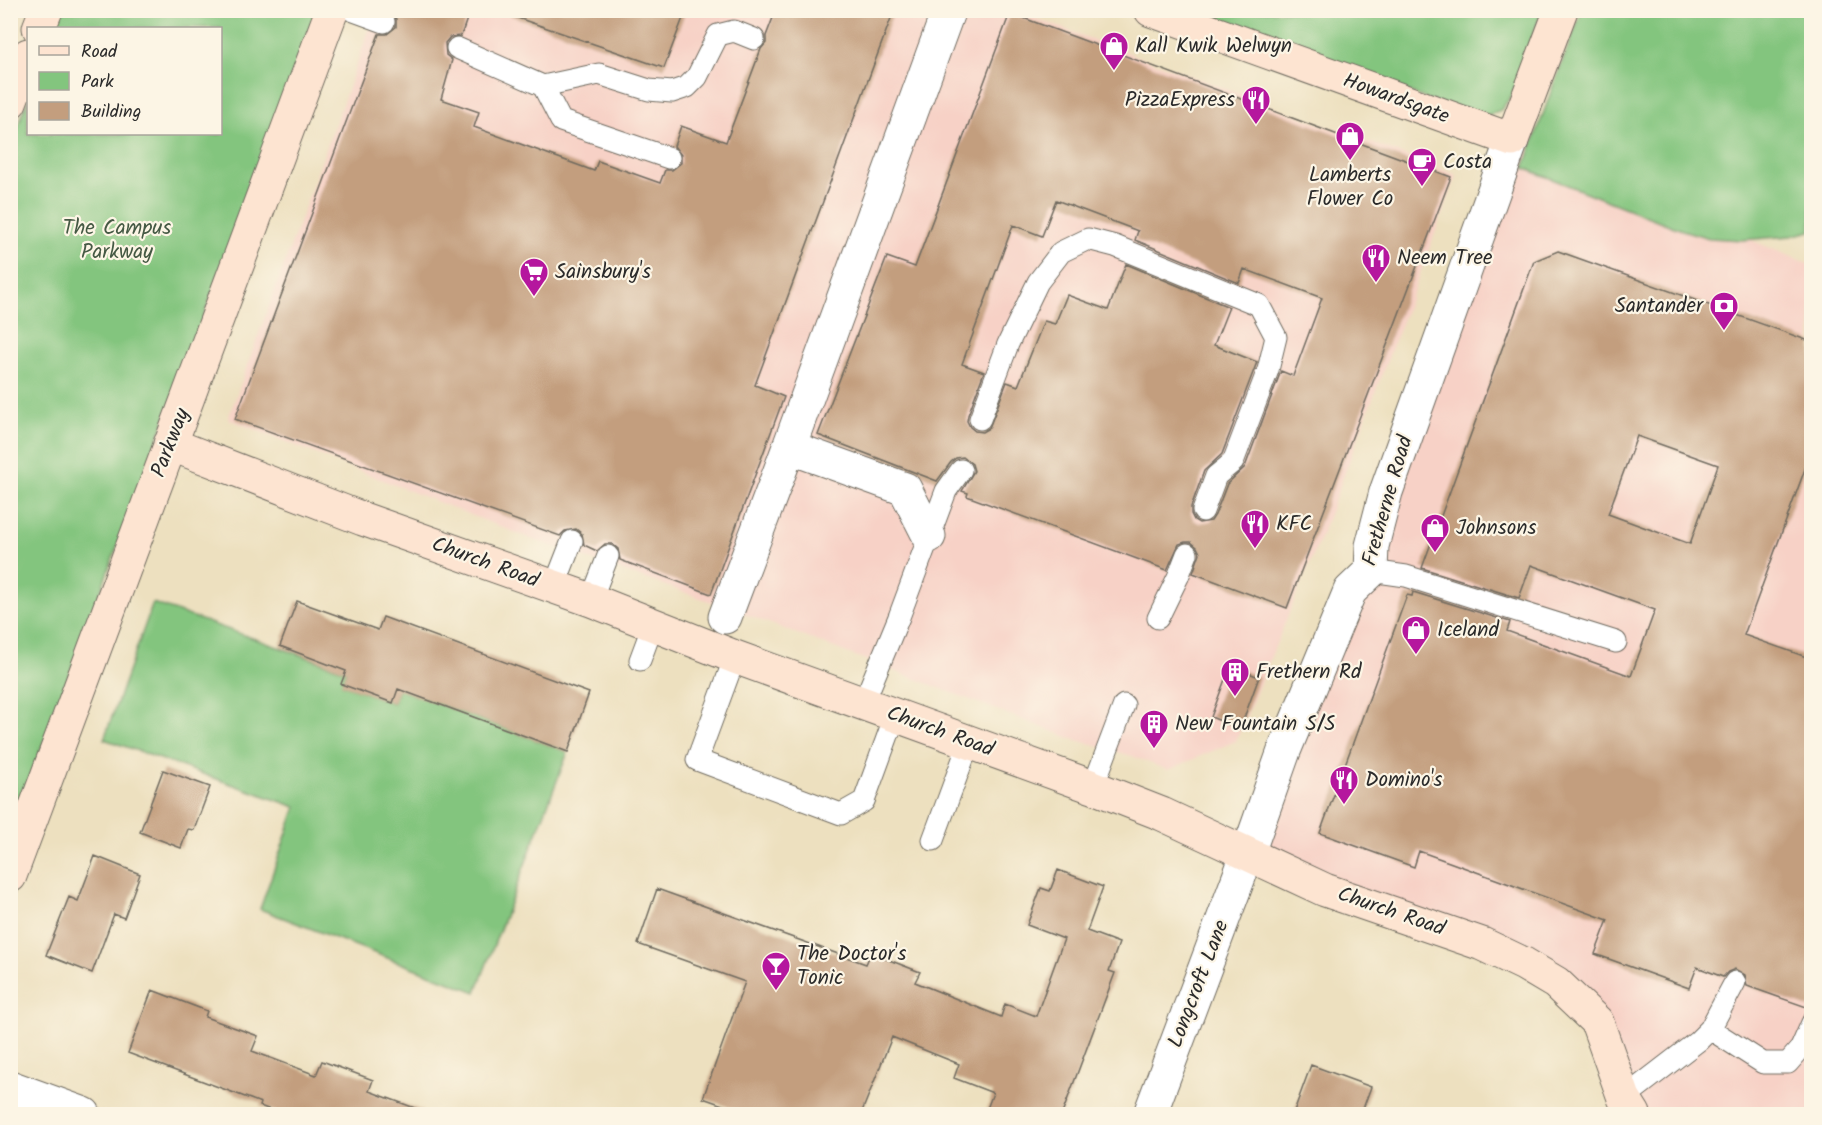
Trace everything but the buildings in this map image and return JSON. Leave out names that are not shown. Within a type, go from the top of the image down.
[{"type":"street","points":[[39,27],[46,10]]},
{"type":"street","name":"Parkway","points":[[10,876],[332,10]]},
{"type":"street","name":"Howardsgate","points":[[1151,10],[1512,140]]},
{"type":"street","points":[[1512,140],[1561,10]]},
{"type":"street","points":[[725,617],[948,12]]},
{"type":"street","points":[[10,102],[27,58]]},
{"type":"street","name":"Fretherne Road","points":[[1248,853],[1284,751],[1350,591],[1371,571],[1372,546],[1386,492],[1512,140]]},
{"type":"street","name":"Church Road","points":[[170,444],[363,519],[591,600],[735,657],[1093,787],[1162,814],[1325,890],[1482,944],[1524,964],[1556,983],[1597,1022],[1629,1106]]},
{"type":"street","points":[[789,447],[905,489],[929,536]]},
{"type":"street","name":"Longcroft Lane","points":[[1150,1114],[1248,853]]},
{"type":"street","points":[[10,1087],[84,1114]]},
{"type":"lane","points":[[351,10],[384,22]]},
{"type":"lane","points":[[457,48],[543,86],[599,74],[649,90],[672,92],[687,87],[697,77],[718,35],[734,31],[753,39]]},
{"type":"lane","points":[[543,86],[561,121],[669,158]]},
{"type":"lane","points":[[980,419],[1008,344],[1038,282],[1061,252],[1088,239],[1115,246],[1259,305],[1276,337],[1268,370],[1233,462],[1216,476],[1203,511]]},
{"type":"lane","points":[[863,704],[899,617],[946,491],[961,470]]},
{"type":"lane","points":[[554,587],[572,541]]},
{"type":"lane","points":[[1158,618],[1187,554]]},
{"type":"lane","points":[[591,600],[608,556]]},
{"type":"lane","points":[[1371,571],[1406,576],[1616,642]]},
{"type":"lane","points":[[640,660],[653,625]]},
{"type":"lane","points":[[735,657],[697,760],[841,814],[864,801],[895,716]]},
{"type":"lane","points":[[1093,787],[1124,705]]},
{"type":"lane","points":[[933,840],[969,742]]},
{"type":"lane","points":[[1629,1106],[1710,1029],[1736,982]]},
{"type":"lane","points":[[1710,1029],[1763,1063],[1788,1063],[1801,1048],[1812,1023]]},
{"type":"shaded area","points":[[376,11],[1016,11],[1457,175],[1321,536],[1236,741],[1168,770],[1132,756],[1073,739],[729,608],[534,540],[228,419]]},
{"type":"shaded area","points":[[1512,140],[1811,265],[1811,1114],[1634,1114],[1556,983],[1248,853],[1350,591]]},
{"type":"green space","name":"The Campus Parkway","points":[[61,11],[318,11],[11,830],[11,146],[27,101],[27,135],[222,135],[222,27],[54,27]]},
{"type":"green space","points":[[1177,11],[1542,11],[1512,95],[1501,110],[1481,118]]},
{"type":"green space","points":[[1582,11],[1811,11],[1811,231],[1791,236],[1742,240],[1709,238],[1682,230],[1524,168]]},
{"type":"green space","points":[[153,603],[346,671],[342,684],[393,703],[398,689],[568,752],[476,992],[260,909],[296,807],[104,739]]},
{"type":"place","name":"Kall Kwik Welwyn","points":[[1114,72]]},
{"type":"place","name":"PizzaExpress","points":[[1256,126]]},
{"type":"place","name":"Lamberts Flower Co","points":[[1350,162]]},
{"type":"place","name":"Costa","points":[[1422,188]]},
{"type":"place","name":"Neem Tree","points":[[1376,284]]},
{"type":"place","name":"Sainsbury's","points":[[534,298]]},
{"type":"place","name":"Santander","points":[[1724,332]]},
{"type":"place","name":"KFC","points":[[1255,550]]},
{"type":"place","name":"Johnsons","points":[[1435,554]]},
{"type":"place","name":"Iceland","points":[[1416,656]]},
{"type":"place","name":"Frethern Rd","points":[[1235,698]]},
{"type":"place","name":"New Fountain S/S","points":[[1154,750]]},
{"type":"place","name":"Domino's","points":[[1344,806]]},
{"type":"place","name":"The Doctor's Tonic","points":[[776,992]]}]
